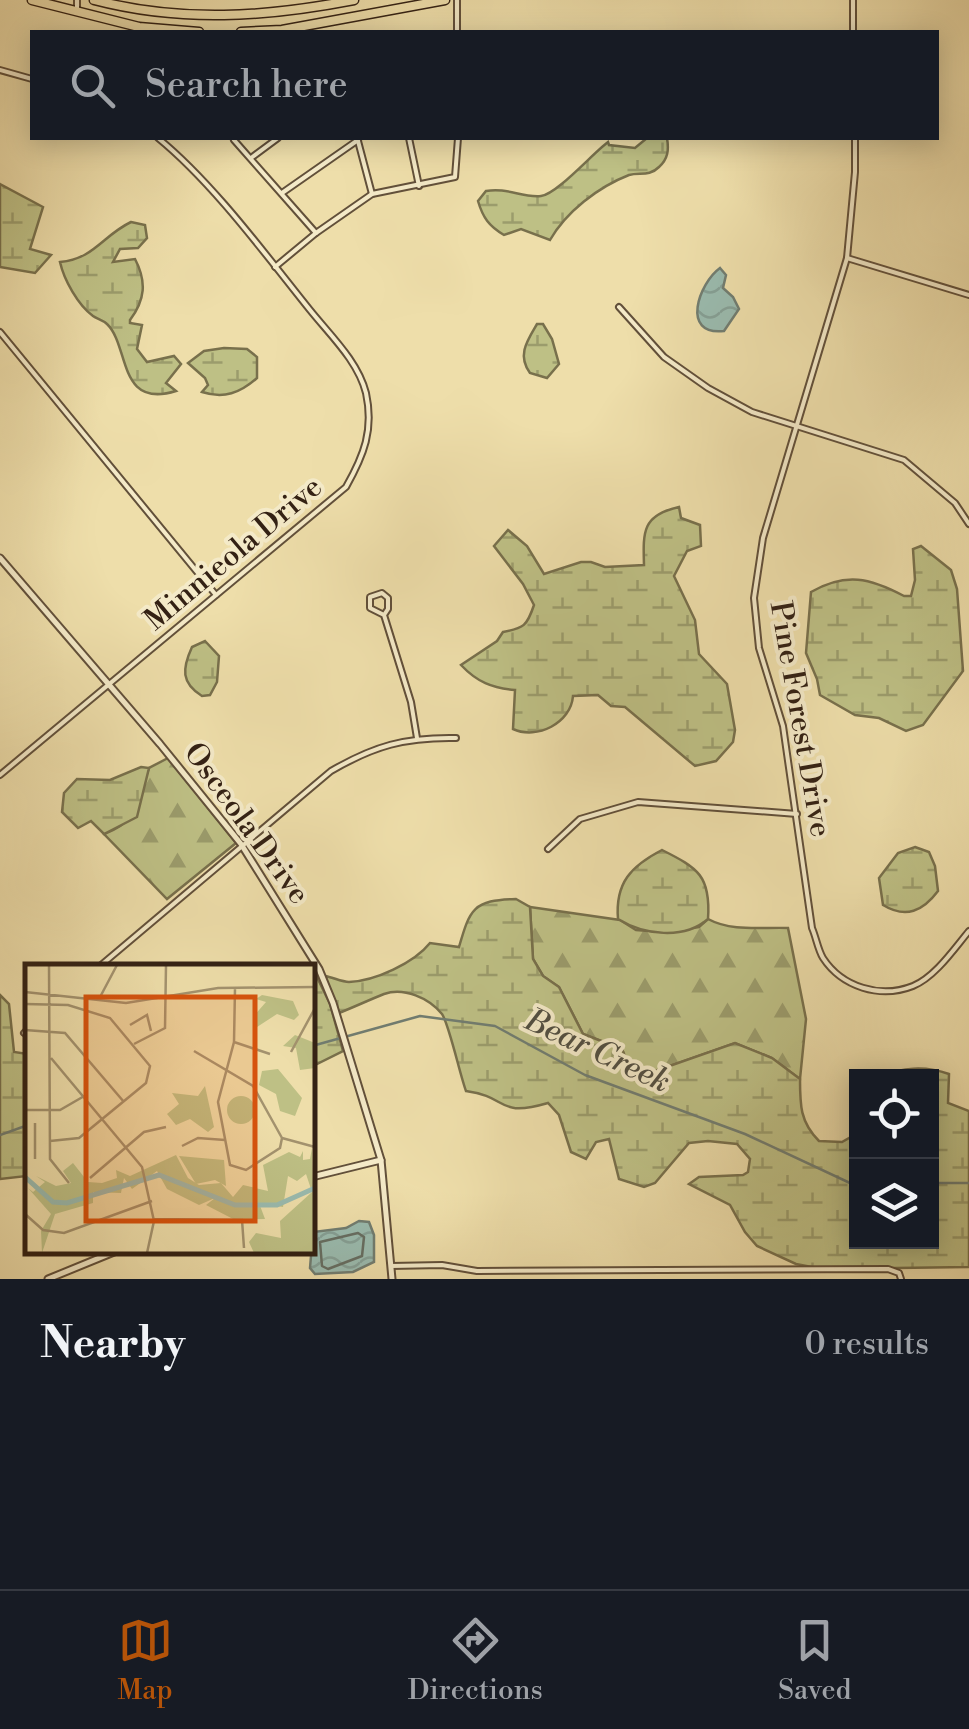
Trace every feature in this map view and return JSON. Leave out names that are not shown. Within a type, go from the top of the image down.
[{"type":"main road","points":[[32,0],[138,27],[175,30]]},
{"type":"main road","points":[[94,0],[177,15],[234,17],[354,0]]},
{"type":"main road","points":[[280,30],[445,0]]},
{"type":"main road","points":[[274,13],[274,30]]},
{"type":"street","points":[[77,0],[77,12]]},
{"type":"street","points":[[456,0],[457,30]]},
{"type":"street","points":[[852,0],[853,30]]},
{"type":"street","points":[[0,70],[30,79]]},
{"type":"street","name":"Minnieola Drive","points":[[0,774],[346,487],[365,453],[371,425],[356,367],[276,267],[160,140]]},
{"type":"street","points":[[234,140],[316,234]]},
{"type":"street","points":[[251,158],[275,140]]},
{"type":"street","points":[[282,194],[357,140]]},
{"type":"street","points":[[358,140],[372,194]]},
{"type":"street","points":[[409,140],[419,186]]},
{"type":"street","points":[[276,267],[372,194],[455,177],[458,140]]},
{"type":"street","name":"Pine Forest Drive","points":[[855,140],[847,258],[763,538],[754,598],[759,648],[783,726],[812,928],[822,957],[849,984],[875,991],[914,985],[944,960],[969,931]]},
{"type":"street","points":[[847,258],[969,295]]},
{"type":"street","points":[[619,307],[639,332],[685,374],[752,412],[904,460],[955,503],[969,524]]},
{"type":"street","points":[[0,332],[216,595]]},
{"type":"street","name":"Osceola Drive","points":[[0,558],[241,844],[319,969],[381,1160],[392,1279]]},
{"type":"street","points":[[384,615],[388,598],[382,593],[370,596],[370,608],[384,615],[411,702],[417,738]]},
{"type":"street","points":[[102,964],[331,772],[365,751],[417,738],[456,738]]},
{"type":"street","points":[[548,849],[580,819],[638,802],[797,814]]},
{"type":"street","points":[[315,1176],[381,1160]]},
{"type":"street","points":[[48,1279],[109,1254]]},
{"type":"street","points":[[391,1266],[442,1265],[477,1271],[888,1269],[899,1273],[901,1279]]},
{"type":"green space","points":[[645,140],[667,140],[662,164],[652,172],[629,175],[595,193],[574,210],[550,240],[521,229],[504,235],[490,225],[482,212],[478,201],[486,191],[527,196],[548,194],[608,142],[635,148]]},
{"type":"green space","points":[[0,184],[43,207],[30,249],[51,255],[35,273],[0,267]]},
{"type":"green space","points":[[131,222],[145,225],[147,238],[138,248],[120,249],[113,262],[135,259],[143,283],[139,305],[130,320],[142,325],[137,349],[147,362],[174,356],[181,364],[166,383],[176,391],[157,394],[134,384],[114,334],[77,299],[60,262],[90,252]]},
{"type":"green space","points":[[537,324],[543,324],[552,339],[559,364],[547,378],[530,373],[524,360],[525,348]]},
{"type":"green space","points":[[247,349],[257,357],[257,378],[231,393],[202,392],[208,385],[205,378],[188,363],[204,351]]},
{"type":"green space","points":[[679,507],[681,518],[700,525],[701,546],[687,551],[674,576],[695,620],[699,654],[727,684],[735,730],[733,742],[716,761],[695,766],[625,707],[611,706],[598,695],[573,696],[566,714],[542,731],[513,729],[515,690],[485,683],[461,665],[497,641],[503,632],[524,625],[534,605],[494,546],[508,530],[527,546],[544,574],[581,562],[605,567],[644,565],[645,534],[651,520]]},
{"type":"green space","points":[[921,546],[951,570],[957,589],[963,671],[923,725],[906,731],[879,718],[855,715],[820,695],[806,653],[811,592],[836,582],[858,580],[911,596],[915,580],[913,549]]},
{"type":"green space","points":[[205,641],[219,656],[217,682],[210,695],[202,696],[190,686],[185,669],[192,647]]},
{"type":"green space","points":[[168,758],[236,843],[167,899],[104,834],[131,815],[149,768]]},
{"type":"green space","points":[[141,767],[149,768],[137,817],[104,834],[91,821],[78,828],[62,812],[64,793],[77,779],[110,780]]},
{"type":"green space","points":[[915,847],[929,852],[938,891],[914,911],[899,912],[883,905],[879,878],[898,853]]},
{"type":"green space","points":[[662,850],[693,868],[704,883],[708,919],[698,926],[676,932],[652,932],[618,919],[619,895],[627,877]]},
{"type":"green space","points":[[516,899],[530,907],[533,959],[543,976],[559,987],[583,1034],[622,1049],[629,1066],[647,1074],[735,1043],[772,1058],[800,1079],[802,1113],[819,1141],[842,1142],[849,1138],[849,1249],[939,1249],[939,1071],[949,1074],[948,1103],[969,1111],[969,1267],[822,1269],[796,1264],[757,1246],[730,1205],[689,1184],[699,1177],[748,1172],[750,1159],[737,1144],[689,1143],[655,1183],[644,1187],[619,1179],[609,1139],[596,1142],[586,1159],[571,1152],[559,1115],[548,1103],[511,1107],[466,1091],[445,1020],[437,1008],[423,999],[392,992],[339,1013],[325,976],[359,981],[404,964],[430,943],[459,947],[471,915],[490,902]]},
{"type":"green space","points":[[530,907],[620,920],[636,930],[662,932],[699,927],[708,919],[737,927],[788,928],[806,1019],[800,1079],[772,1058],[735,1043],[647,1074],[628,1066],[622,1049],[583,1034],[559,987],[543,976],[533,959]]},
{"type":"green space","points":[[315,973],[330,1004],[343,1051],[315,1065]]},
{"type":"green space","points":[[0,995],[9,1004],[14,1052],[25,1054],[25,1176],[0,1179]]},
{"type":"water","points":[[720,268],[726,275],[723,288],[739,309],[724,331],[710,330],[698,317],[700,296]]},
{"type":"water","points":[[359,1221],[369,1222],[374,1235],[374,1262],[353,1272],[315,1274],[310,1268],[311,1254],[315,1254],[315,1232],[346,1228]]},
{"type":"waterway","name":"Bear Creek","points":[[315,1045],[420,1016],[495,1026],[585,1075],[745,1134],[849,1183]]},
{"type":"waterway","name":"Bear Creek","points":[[0,1135],[25,1126]]},
{"type":"waterway","name":"Bear Creek","points":[[939,1183],[969,1183]]}]
